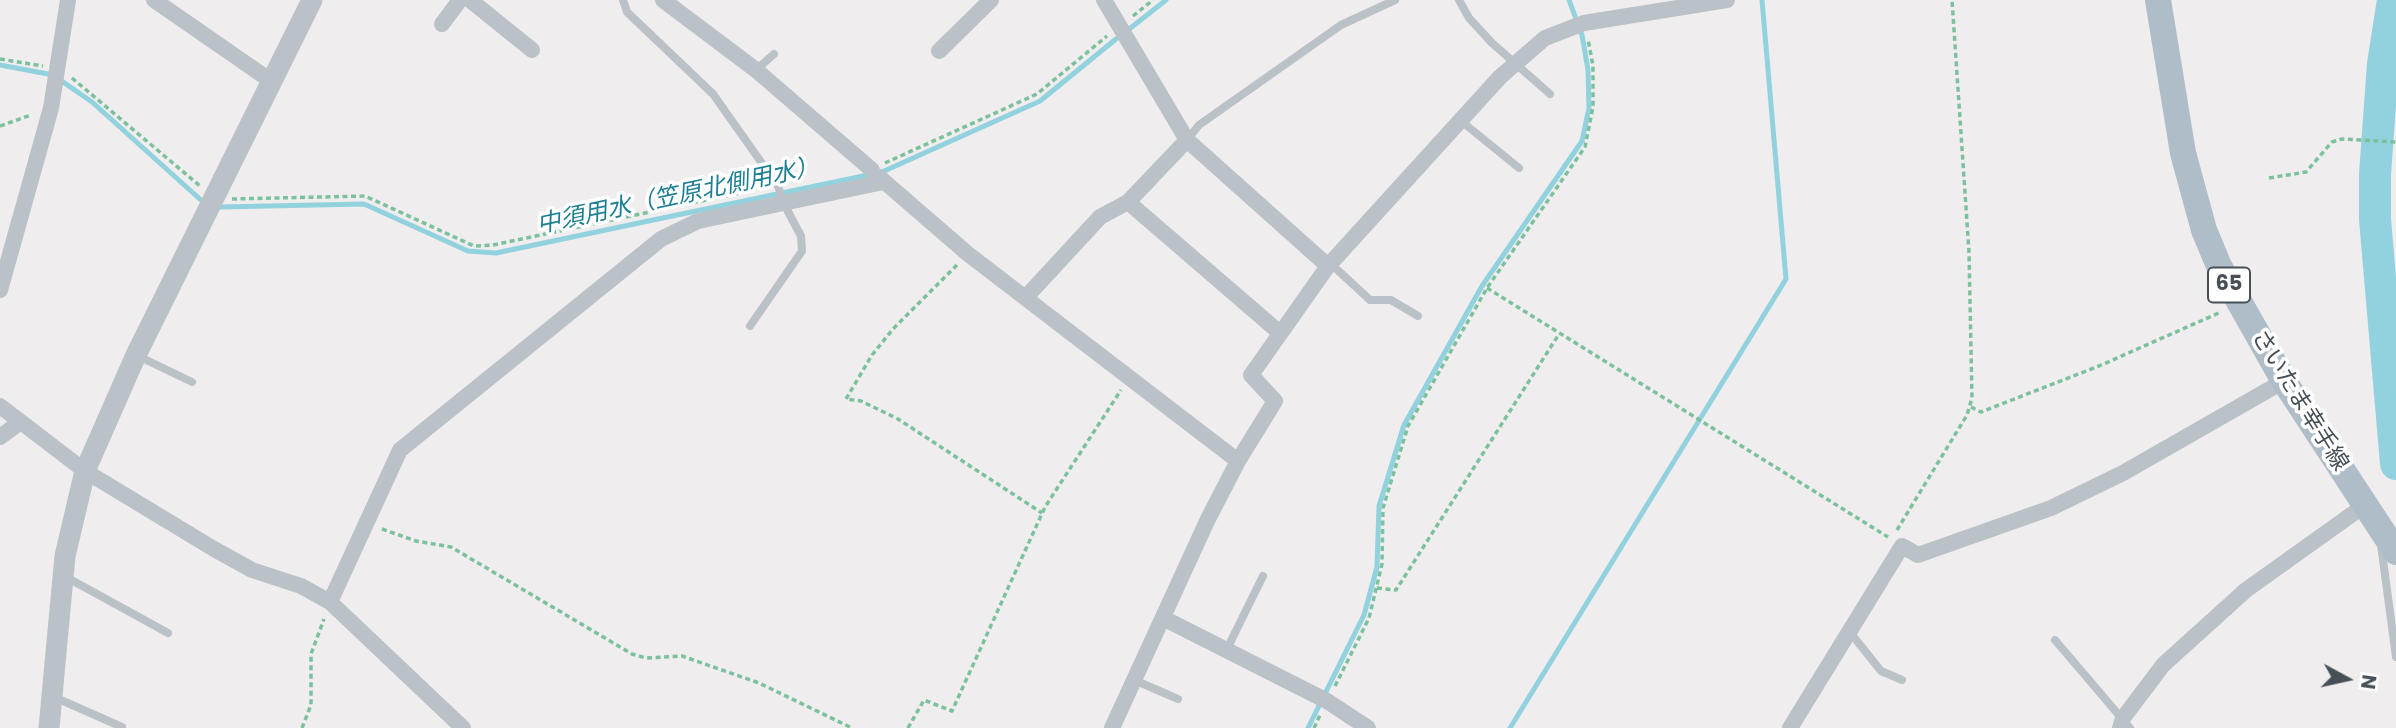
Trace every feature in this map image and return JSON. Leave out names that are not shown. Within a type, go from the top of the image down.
[{"type":"main road","name":"さいたま幸手線","points":[[2158,0],[2172,99],[2204,230],[2239,304],[2284,381],[2390,543]]},
{"type":"street","points":[[0,290],[51,108],[68,0]]},
{"type":"street","points":[[154,0],[271,80]]},
{"type":"street","points":[[49,728],[64,575],[85,471],[136,355],[312,0]]},
{"type":"street","points":[[442,24],[460,0]]},
{"type":"street","points":[[470,0],[532,50]]},
{"type":"street","points":[[663,0],[756,70],[879,173],[968,254],[1027,296],[1238,461]]},
{"type":"street","points":[[939,51],[991,0]]},
{"type":"street","points":[[1104,0],[1187,140],[1329,264]]},
{"type":"street","points":[[1112,728],[1238,461],[1275,401],[1251,375],[1329,264],[1515,64],[1545,38],[1584,23],[1727,0]]},
{"type":"street","points":[[1027,296],[1100,217],[1128,202],[1187,140]]},
{"type":"street","points":[[330,602],[400,450],[661,239],[698,222],[784,204],[879,173]]},
{"type":"street","points":[[1128,202],[1280,333]]},
{"type":"street","points":[[1790,728],[1902,546],[1918,555],[2051,508],[2123,473],[2284,381]]},
{"type":"street","points":[[0,406],[85,471],[252,570],[302,586],[330,602],[463,728]]},
{"type":"street","points":[[0,437],[19,422]]},
{"type":"street","points":[[2124,725],[2163,665],[2246,590],[2365,505]]},
{"type":"street","points":[[1163,618],[1327,701],[1368,728]]},
{"type":"lane","points":[[623,0],[627,12],[713,94],[778,186],[803,244],[750,327]]},
{"type":"lane","points":[[1187,140],[1199,125],[1341,25],[1395,0]]},
{"type":"lane","points":[[1459,0],[1469,18],[1550,94]]},
{"type":"lane","points":[[756,70],[774,54]]},
{"type":"lane","points":[[1461,121],[1519,168]]},
{"type":"lane","points":[[1329,264],[1370,300],[1391,300],[1418,316]]},
{"type":"lane","points":[[136,355],[192,382]]},
{"type":"lane","points":[[2390,543],[2382,554],[2396,657]]},
{"type":"lane","points":[[64,575],[168,633]]},
{"type":"lane","points":[[1226,651],[1263,576]]},
{"type":"lane","points":[[1849,631],[1881,671],[1902,680]]},
{"type":"lane","points":[[2055,640],[2124,725]]},
{"type":"lane","points":[[1134,680],[1178,699]]},
{"type":"lane","points":[[52,696],[122,727]]},
{"type":"path","points":[[1126,21],[1153,0]]},
{"type":"path","points":[[1487,288],[1891,540],[1971,407],[1969,252],[1952,0]]},
{"type":"path","points":[[1327,701],[1369,618],[1382,564],[1383,508],[1408,426],[1487,288],[1585,147],[1593,107],[1593,66],[1584,23]]},
{"type":"path","points":[[879,173],[1037,94],[1110,33]]},
{"type":"path","points":[[0,59],[50,67]]},
{"type":"path","points":[[66,75],[94,93],[203,187]]},
{"type":"path","points":[[0,126],[51,108]]},
{"type":"path","points":[[2269,178],[2299,175],[2332,142],[2348,139],[2396,142]]},
{"type":"path","points":[[226,199],[365,196],[474,246],[493,245],[778,186]]},
{"type":"path","points":[[968,254],[893,329],[872,355],[846,398],[861,401],[898,419],[1042,513]]},
{"type":"path","points":[[1971,407],[1981,412],[2099,366],[2239,304]]},
{"type":"path","points":[[1377,588],[1396,590],[1559,334]]},
{"type":"path","points":[[908,728],[924,700],[952,710],[1042,513],[1130,376]]},
{"type":"path","points":[[367,524],[416,541],[452,547],[632,654],[646,658],[682,656],[759,683],[852,728]]},
{"type":"path","points":[[302,728],[311,705],[311,654],[330,602]]},
{"type":"waterway","name":"中須用水（笠原北側用水）","points":[[1128,30],[1166,0]]},
{"type":"waterway","points":[[1308,728],[1364,615],[1377,567],[1379,506],[1404,425],[1482,286],[1582,141],[1589,108],[1588,70],[1582,35],[1569,0]]},
{"type":"waterway","points":[[1510,728],[1786,279],[1762,0]]},
{"type":"waterway","points":[[2393,0],[2383,64],[2375,174],[2375,219],[2396,464]]},
{"type":"waterway","name":"中須用水（笠原北側用水）","points":[[220,207],[364,204],[468,251],[496,253],[882,172],[1040,101],[1116,39]]},
{"type":"waterway","name":"中須用水（笠原北側用水）","points":[[0,65],[53,75],[92,102],[202,201]]}]
